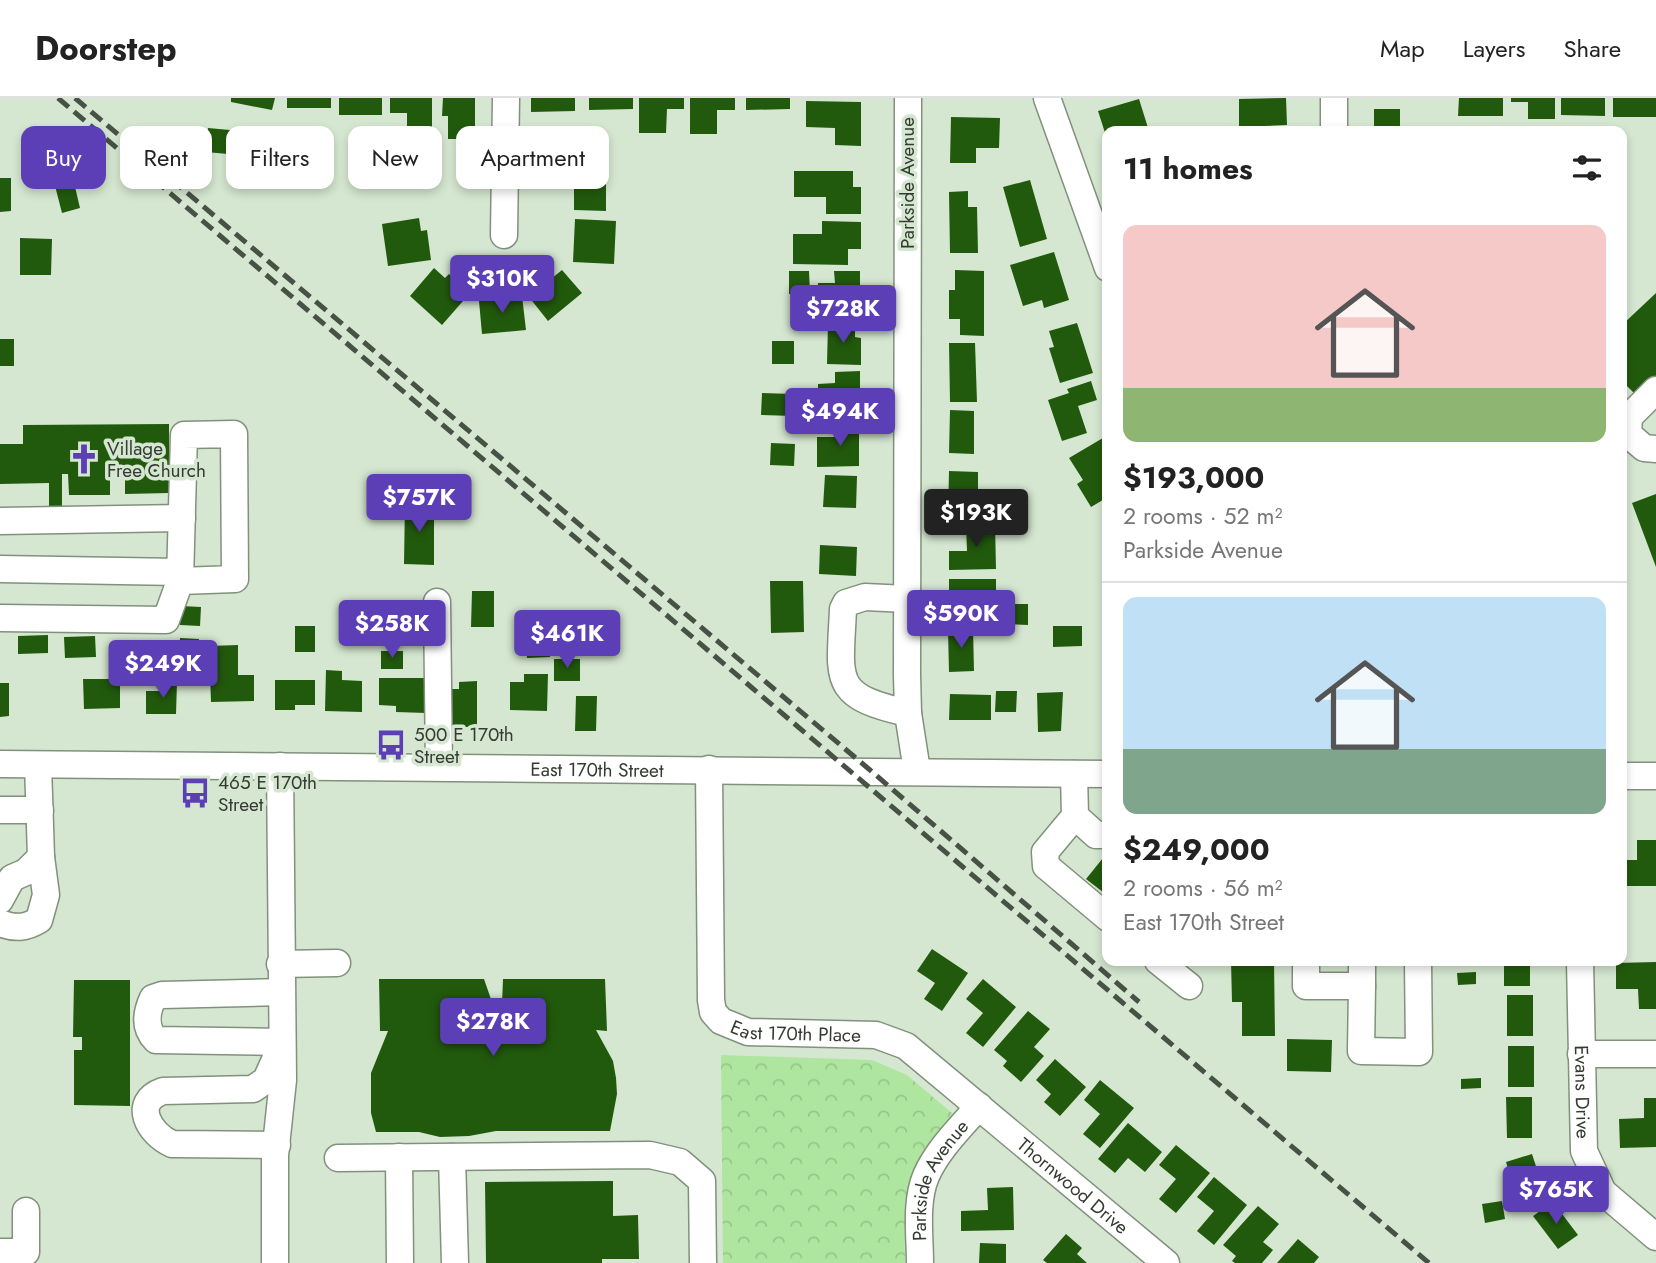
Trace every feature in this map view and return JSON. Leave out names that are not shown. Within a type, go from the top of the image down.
[{"type":"street","points":[[504,235],[506,98]]},
{"type":"street","name":"Parkside Avenue","points":[[908,98],[908,713],[917,771]]},
{"type":"street","points":[[1047,98],[1102,251]]},
{"type":"street","points":[[1334,98],[1334,126]]},
{"type":"street","points":[[1656,390],[1629,417],[1628,434],[1644,448],[1656,449]]},
{"type":"street","points":[[0,569],[180,577],[235,579],[234,434],[184,435],[180,577],[166,620],[0,618]]},
{"type":"street","points":[[0,521],[182,518]]},
{"type":"street","points":[[907,599],[865,597],[846,603],[843,609],[841,672],[853,693],[870,705],[908,713]]},
{"type":"street","points":[[437,602],[439,767]]},
{"type":"street","name":"East 170th Street","points":[[0,764],[1102,774]]},
{"type":"street","points":[[0,923],[17,928],[28,927],[39,920],[46,895],[41,857],[38,765]]},
{"type":"street","points":[[275,1263],[277,1145],[283,1080],[279,766]]},
{"type":"street","name":"East 170th Place","points":[[709,769],[713,1012],[734,1029],[748,1032],[876,1035],[892,1039],[906,1046],[979,1106]]},
{"type":"street","points":[[1073,774],[1075,816],[1045,852],[1046,866],[1102,913]]},
{"type":"street","points":[[1627,776],[1656,776]]},
{"type":"street","points":[[0,810],[40,810]]},
{"type":"street","points":[[1075,816],[1096,835],[1102,835]]},
{"type":"street","points":[[0,900],[12,878],[26,872],[41,857]]},
{"type":"street","points":[[280,964],[337,963]]},
{"type":"street","points":[[1164,966],[1189,986]]},
{"type":"street","points":[[1306,966],[1306,986],[1362,973],[1361,1051],[1419,1052],[1418,966]]},
{"type":"street","name":"Evans Drive","points":[[1580,966],[1582,1135],[1589,1165],[1603,1192],[1656,1237]]},
{"type":"street","points":[[281,992],[162,995],[153,998],[148,1008],[150,1034],[156,1040],[282,1042]]},
{"type":"street","points":[[277,1145],[172,1144],[160,1139],[152,1130],[147,1118],[147,1103],[152,1095],[163,1091],[253,1089],[266,1080],[282,1042]]},
{"type":"street","points":[[1581,1054],[1656,1054]]},
{"type":"street","name":"Parkside Avenue","points":[[920,1263],[920,1204],[926,1176],[943,1150],[979,1106]]},
{"type":"street","name":"Thornwood Drive","points":[[979,1106],[1166,1263]]},
{"type":"street","points":[[338,1158],[650,1155],[680,1161],[702,1181],[703,1263]]},
{"type":"street","points":[[398,1157],[400,1263]]},
{"type":"street","points":[[452,1157],[455,1263]]},
{"type":"street","points":[[0,1252],[26,1252],[26,1210]]},
{"type":"green space","points":[[721,1055],[872,1060],[907,1075],[953,1114],[925,1151],[911,1182],[907,1199],[905,1263],[723,1263]]},
{"type":"building","points":[[231,98],[275,98],[272,110],[231,102]]},
{"type":"building","points":[[287,98],[331,98],[331,108],[287,108]]},
{"type":"building","points":[[339,98],[382,98],[382,115],[339,115]]},
{"type":"building","points":[[390,98],[432,98],[432,126],[407,126],[407,113],[390,113]]},
{"type":"building","points":[[443,98],[475,98],[475,126],[456,126],[456,139],[448,139],[448,116],[442,116]]},
{"type":"building","points":[[531,98],[575,98],[575,111],[531,112]]},
{"type":"building","points":[[589,98],[633,98],[633,109],[589,110]]},
{"type":"building","points":[[639,98],[684,98],[684,109],[667,109],[666,133],[639,133]]},
{"type":"building","points":[[690,98],[735,98],[735,110],[717,110],[717,134],[690,134]]},
{"type":"building","points":[[746,98],[790,98],[790,109],[746,110]]},
{"type":"building","points":[[1286,98],[1287,125],[1239,126],[1239,99]]},
{"type":"building","points":[[1459,98],[1503,98],[1503,116],[1458,116]]},
{"type":"building","points":[[1511,98],[1555,98],[1555,119],[1528,119],[1528,102],[1511,102]]},
{"type":"building","points":[[1561,98],[1605,98],[1605,116],[1561,115]]},
{"type":"building","points":[[1613,98],[1656,98],[1656,117],[1613,117]]},
{"type":"building","points":[[1139,99],[1147,126],[1103,126],[1098,111]]},
{"type":"building","points":[[806,101],[861,102],[861,146],[835,145],[835,128],[806,127]]},
{"type":"building","points":[[1374,109],[1400,109],[1400,126],[1374,126]]},
{"type":"building","points":[[951,117],[1000,118],[999,148],[976,148],[976,163],[950,163]]},
{"type":"building","points":[[212,128],[226,130],[226,154],[212,153]]},
{"type":"building","points":[[794,171],[853,171],[853,187],[861,187],[861,214],[826,214],[826,197],[794,197]]},
{"type":"building","points":[[0,178],[11,178],[11,211],[0,212]]},
{"type":"building","points":[[1030,180],[1047,239],[1020,247],[1003,187]]},
{"type":"building","points":[[56,189],[76,189],[80,208],[62,213]]},
{"type":"building","points":[[574,189],[606,189],[606,211],[574,210]]},
{"type":"building","points":[[968,191],[968,207],[977,207],[978,253],[950,253],[949,192]]},
{"type":"building","points":[[419,218],[421,231],[427,230],[431,260],[388,266],[382,224]]},
{"type":"building","points":[[575,219],[616,221],[614,264],[573,262]]},
{"type":"building","points":[[822,221],[861,222],[861,249],[848,249],[848,265],[793,264],[793,234],[822,234]]},
{"type":"building","points":[[20,238],[52,239],[51,275],[20,275]]},
{"type":"building","points":[[1054,252],[1069,300],[1044,308],[1042,300],[1023,306],[1010,265]]},
{"type":"building","points":[[434,268],[445,278],[449,274],[470,293],[442,325],[410,296]]},
{"type":"building","points":[[562,270],[582,293],[548,321],[529,297]]},
{"type":"building","points":[[955,270],[984,271],[984,336],[960,335],[960,319],[949,319],[949,290],[955,290]]},
{"type":"building","points":[[789,271],[809,271],[810,293],[789,294]]},
{"type":"building","points":[[834,271],[860,271],[860,312],[818,313],[818,283],[835,283]]},
{"type":"building","points":[[1656,293],[1656,382],[1639,398],[1627,386],[1627,320]]},
{"type":"building","points":[[522,296],[526,330],[482,334],[479,301]]},
{"type":"building","points":[[828,323],[855,324],[855,337],[861,338],[861,365],[827,364]]},
{"type":"building","points":[[1077,323],[1093,373],[1060,383],[1049,348],[1054,347],[1049,331]]},
{"type":"building","points":[[0,339],[14,339],[14,366],[0,366]]},
{"type":"building","points":[[772,341],[794,341],[794,364],[772,364]]},
{"type":"building","points":[[949,343],[975,343],[977,402],[950,402]]},
{"type":"building","points":[[860,371],[860,413],[818,413],[818,384],[835,383],[835,372]]},
{"type":"building","points":[[1091,381],[1097,400],[1078,406],[1087,433],[1062,441],[1048,400],[1069,393],[1067,389]]},
{"type":"building","points":[[762,393],[793,394],[793,416],[761,415]]},
{"type":"building","points":[[950,410],[974,411],[974,454],[949,453]]},
{"type":"building","name":"Village Free Church","points":[[169,424],[169,493],[125,494],[125,473],[110,473],[110,495],[69,495],[68,474],[62,474],[62,513],[49,514],[49,483],[0,484],[0,444],[23,444],[23,425]]},
{"type":"building","points":[[834,425],[859,425],[859,466],[817,467],[817,437],[834,437]]},
{"type":"building","points":[[1102,439],[1102,501],[1091,507],[1077,484],[1083,480],[1069,458]]},
{"type":"building","points":[[771,443],[795,444],[794,466],[770,465]]},
{"type":"building","points":[[949,471],[978,472],[978,489],[997,489],[996,517],[948,516]]},
{"type":"building","points":[[825,475],[857,476],[856,508],[823,507]]},
{"type":"building","points":[[1656,494],[1656,567],[1632,503]]},
{"type":"building","points":[[405,503],[434,503],[434,565],[404,564]]},
{"type":"building","points":[[995,523],[996,569],[949,570],[949,551],[967,551],[966,524]]},
{"type":"building","points":[[820,545],[857,547],[856,576],[819,574]]},
{"type":"building","points":[[949,579],[996,579],[996,604],[949,603]]},
{"type":"building","points":[[770,581],[803,581],[804,632],[771,633]]},
{"type":"building","points":[[472,591],[494,591],[494,627],[471,627]]},
{"type":"building","points":[[1006,604],[1028,604],[1028,625],[1005,624]]},
{"type":"building","points":[[181,606],[201,607],[200,626],[180,625]]},
{"type":"building","points":[[347,607],[375,607],[374,629],[347,628]]},
{"type":"building","points":[[295,626],[315,626],[315,652],[295,652]]},
{"type":"building","points":[[1053,626],[1082,626],[1082,646],[1053,647]]},
{"type":"building","points":[[973,629],[974,671],[949,672],[948,630]]},
{"type":"building","points":[[549,630],[550,657],[527,658],[526,631]]},
{"type":"building","points":[[48,635],[48,653],[18,654],[18,636]]},
{"type":"building","points":[[95,636],[96,657],[65,658],[64,637]]},
{"type":"building","points":[[180,638],[199,639],[199,660],[179,660]]},
{"type":"building","points":[[238,645],[238,675],[254,675],[254,701],[211,702],[209,646]]},
{"type":"building","points":[[381,651],[403,651],[403,669],[381,669]]},
{"type":"building","points":[[554,659],[580,659],[580,681],[554,681]]},
{"type":"building","points":[[326,670],[342,671],[342,680],[362,681],[362,712],[325,711]]},
{"type":"building","points":[[524,674],[548,674],[547,711],[510,710],[510,682],[524,682]]},
{"type":"building","points":[[379,678],[427,678],[426,713],[396,712],[396,706],[379,705]]},
{"type":"building","points":[[83,679],[120,679],[120,708],[84,709]]},
{"type":"building","points":[[275,680],[315,680],[315,705],[295,705],[295,710],[275,710]]},
{"type":"building","points":[[161,681],[177,682],[176,714],[146,714],[146,691],[161,691]]},
{"type":"building","points":[[477,681],[477,727],[448,727],[447,689],[459,689],[459,682]]},
{"type":"building","points":[[0,683],[9,683],[9,716],[0,717]]},
{"type":"building","points":[[996,691],[1017,691],[1016,712],[995,712]]},
{"type":"building","points":[[1063,692],[1061,731],[1038,732],[1037,693]]},
{"type":"building","points":[[950,694],[991,695],[991,720],[949,720]]},
{"type":"building","points":[[576,696],[597,696],[596,731],[575,731]]},
{"type":"building","points":[[1637,840],[1656,840],[1656,886],[1627,886],[1627,860],[1637,860]]},
{"type":"building","points":[[1102,859],[1102,891],[1086,879]]},
{"type":"building","points":[[932,949],[968,973],[942,1011],[924,999],[935,983],[917,971]]},
{"type":"building","points":[[1656,962],[1656,1009],[1639,1009],[1638,989],[1616,989],[1616,966],[1627,966],[1627,963]]},
{"type":"building","points":[[1231,966],[1274,966],[1275,1036],[1242,1036],[1242,1002],[1232,1002]]},
{"type":"building","points":[[1504,966],[1530,966],[1530,986],[1504,986]]},
{"type":"building","points":[[1476,972],[1476,984],[1458,985],[1457,973]]},
{"type":"building","points":[[379,979],[484,979],[493,1005],[502,1004],[503,979],[605,979],[607,1031],[596,1030],[613,1061],[616,1078],[617,1094],[610,1131],[496,1131],[440,1137],[419,1132],[376,1132],[371,1113],[371,1073],[388,1031],[380,1031]]},
{"type":"building","points":[[983,979],[1016,1007],[983,1047],[966,1033],[983,1013],[966,999]]},
{"type":"building","points":[[74,980],[130,980],[130,1106],[74,1105],[74,1050],[82,1050],[82,1037],[73,1037]]},
{"type":"building","points":[[1507,995],[1533,995],[1533,1036],[1507,1036]]},
{"type":"building","points":[[1028,1011],[1050,1029],[1034,1047],[1044,1056],[1021,1082],[1003,1066],[1007,1061],[994,1050]]},
{"type":"building","points":[[1287,1039],[1332,1040],[1331,1072],[1287,1071]]},
{"type":"building","points":[[1508,1046],[1534,1046],[1534,1087],[1508,1087]]},
{"type":"building","points":[[1055,1059],[1086,1087],[1060,1116],[1044,1102],[1051,1094],[1036,1080]]},
{"type":"building","points":[[1481,1078],[1481,1088],[1461,1089],[1461,1079]]},
{"type":"building","points":[[1100,1080],[1134,1108],[1100,1148],[1083,1134],[1100,1114],[1084,1100]]},
{"type":"building","points":[[1506,1097],[1532,1097],[1532,1138],[1507,1138]]},
{"type":"building","points":[[1644,1098],[1656,1098],[1656,1147],[1620,1148],[1619,1119],[1644,1118]]},
{"type":"building","points":[[1128,1123],[1162,1152],[1145,1172],[1128,1158],[1115,1173],[1098,1159]]},
{"type":"building","points":[[1176,1145],[1210,1173],[1176,1213],[1159,1199],[1176,1179],[1159,1165]]},
{"type":"building","points":[[1532,1154],[1545,1194],[1519,1203],[1506,1162]]},
{"type":"building","points":[[1214,1177],[1247,1205],[1214,1245],[1197,1231],[1214,1211],[1197,1197]]},
{"type":"building","points":[[613,1181],[613,1216],[638,1215],[639,1259],[602,1259],[602,1263],[486,1263],[485,1182]]},
{"type":"building","points":[[1013,1187],[1014,1230],[961,1231],[961,1211],[988,1210],[987,1188]]},
{"type":"building","points":[[1502,1201],[1505,1219],[1485,1223],[1482,1204]]},
{"type":"building","points":[[1553,1202],[1578,1235],[1558,1249],[1533,1216]]},
{"type":"building","points":[[1258,1206],[1279,1224],[1263,1242],[1273,1250],[1262,1263],[1235,1263],[1232,1261],[1236,1256],[1223,1245]]},
{"type":"building","points":[[1066,1234],[1082,1248],[1077,1254],[1087,1263],[1047,1263],[1043,1260]]},
{"type":"building","points":[[1298,1239],[1319,1257],[1314,1263],[1277,1263]]},
{"type":"building","points":[[980,1243],[1006,1244],[1006,1263],[979,1263]]},
{"type":"railway","points":[[58,98],[1429,1263]]},
{"type":"railway","points":[[75,98],[870,770],[1139,1002]]},
{"type":"place","name":"Village Free Church","points":[[84,459]]},
{"type":"place","name":"500 E 170th Street","points":[[391,745]]},
{"type":"place","name":"465 E 170th Street","points":[[195,793]]}]
